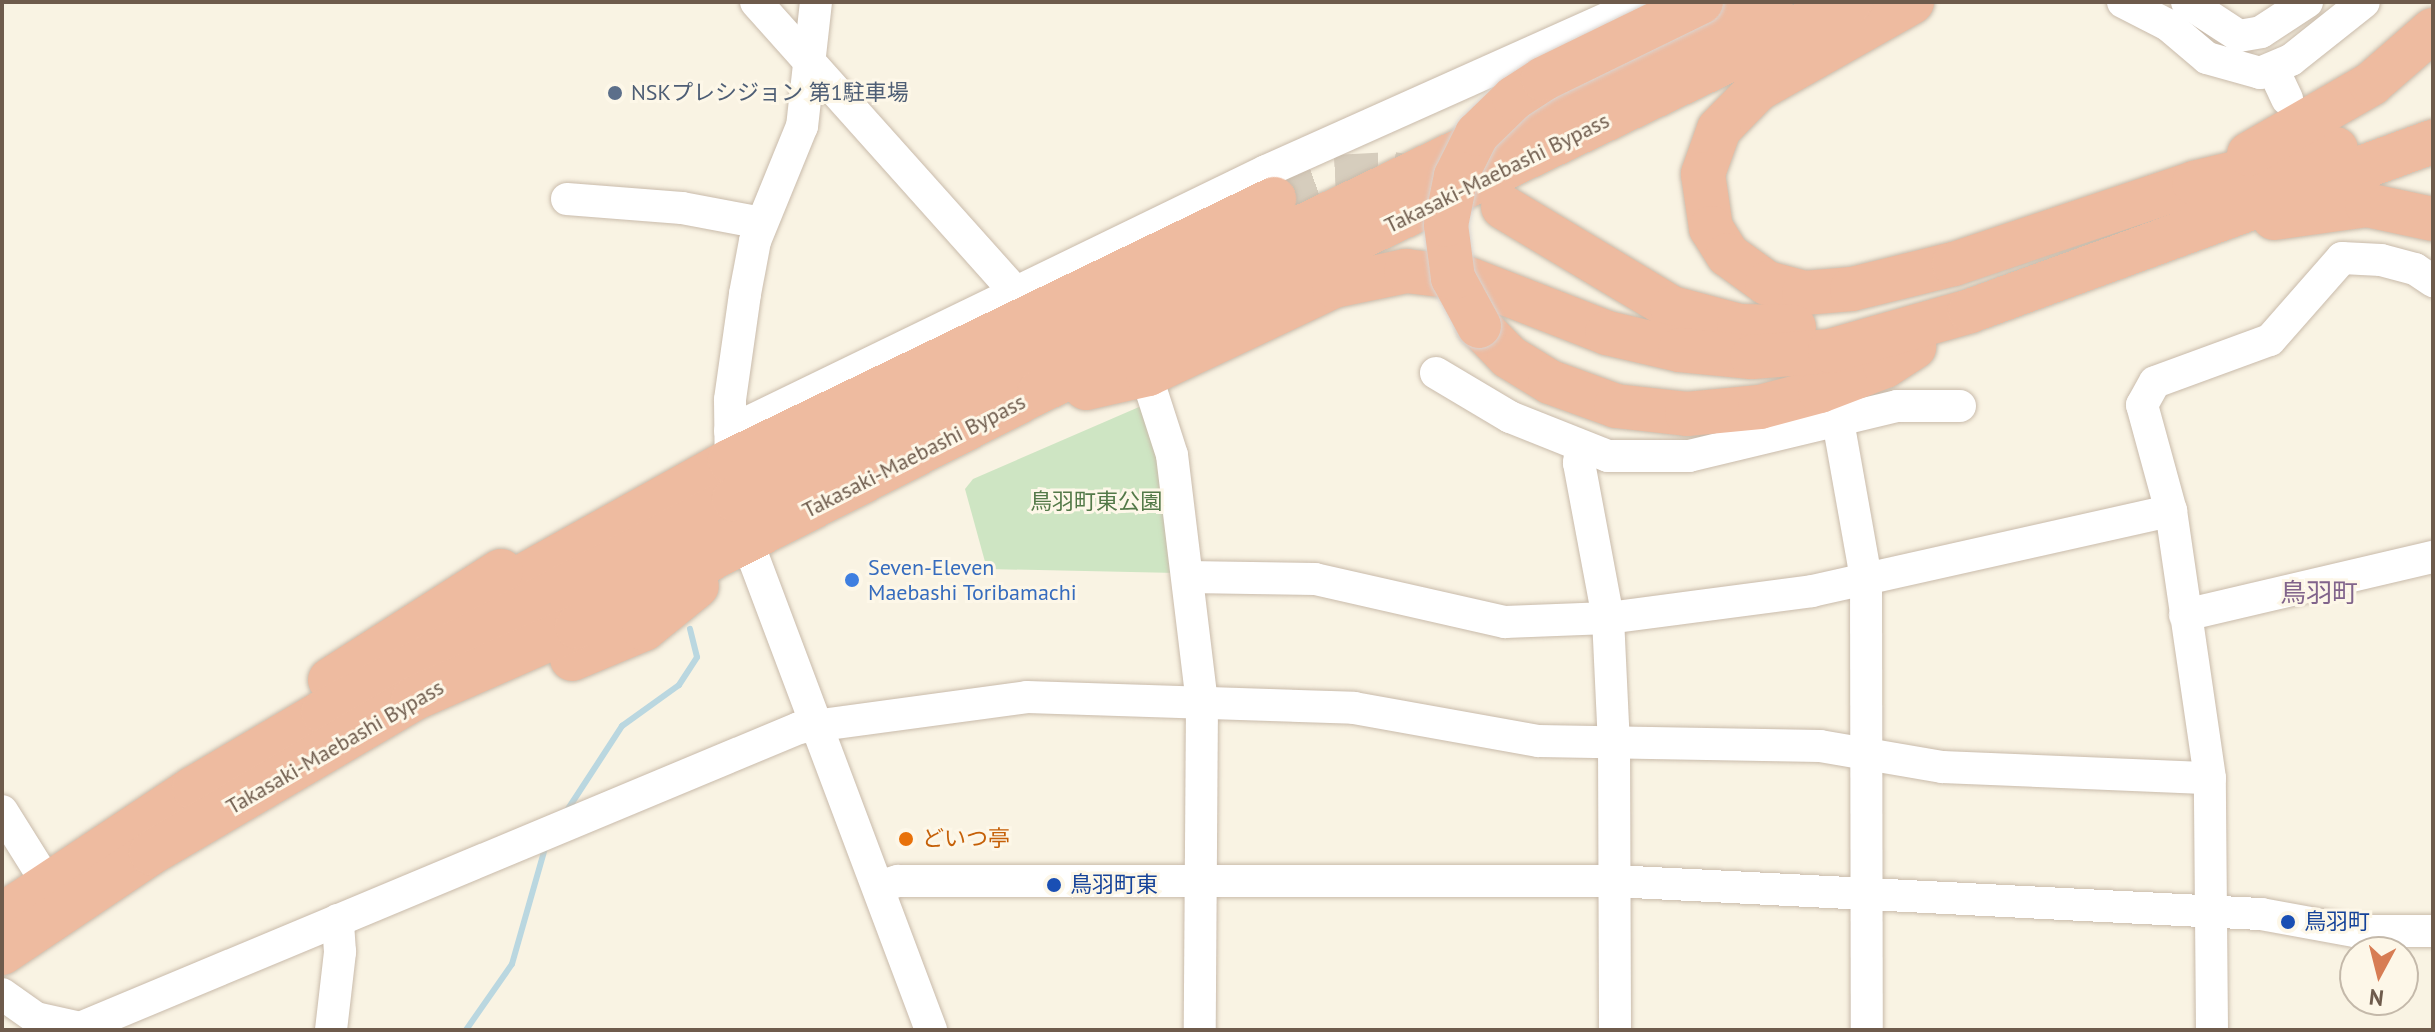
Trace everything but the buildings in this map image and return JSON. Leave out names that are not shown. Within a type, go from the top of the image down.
[{"type":"highway","points":[[1701,2],[1543,79],[1514,98],[1477,134],[1456,176],[1446,225],[1453,278],[1479,326],[1509,357],[1581,395],[1648,412],[1687,414],[1760,407],[1820,391],[1885,366],[1970,311]]},
{"type":"highway","name":"Takasaki-Maebashi Bypass","points":[[2,915],[194,788],[323,712],[387,657],[592,535],[731,464],[1771,2]]},
{"type":"highway","name":"Takasaki-Maebashi Bypass","points":[[2,953],[151,853],[413,699],[730,551],[1040,391],[1850,2]]},
{"type":"highway","points":[[1912,2],[1758,89],[1729,116],[1706,159],[1705,209],[1728,255],[1752,275],[1784,290],[1826,293],[1954,264],[2194,183],[2307,157],[2433,116]]},
{"type":"highway","points":[[2194,183],[2345,101],[2433,30]]},
{"type":"highway","points":[[1040,391],[1102,387],[1148,374],[1334,286],[1393,272],[1466,278],[1607,333],[1709,354],[1794,356],[1830,351],[1970,311],[2192,233],[2325,178],[2433,142]]},
{"type":"highway","points":[[194,788],[263,724],[634,486],[731,464],[1274,199]]},
{"type":"highway","points":[[2192,233],[2357,205],[2393,207],[2433,219]]},
{"type":"highway","points":[[1503,207],[1672,308],[1739,326],[1800,327],[1852,318],[1887,305],[1954,264]]},
{"type":"street","points":[[756,2],[1014,291]]},
{"type":"street","points":[[816,2],[802,126],[762,223],[732,367],[730,551],[817,725],[931,1030]]},
{"type":"street","points":[[731,464],[1014,291],[1589,14],[1643,2]]},
{"type":"street","points":[[2123,2],[2168,25],[2224,67],[2280,85],[2364,2]]},
{"type":"street","points":[[2187,2],[2239,36],[2261,32],[2307,2]]},
{"type":"street","points":[[567,199],[682,208],[762,223]]},
{"type":"street","points":[[2329,223],[2342,258]]},
{"type":"street","points":[[2342,258],[2389,262],[2415,269],[2433,281]]},
{"type":"street","points":[[2212,1030],[2210,778],[2171,511],[2142,405],[2146,391],[2155,382],[2270,340],[2342,258]]},
{"type":"street","points":[[1436,373],[1479,403],[1581,448],[1608,456],[1689,456],[1914,403],[1960,406]]},
{"type":"street","points":[[1152,393],[1172,455],[1202,703],[1200,1030]]},
{"type":"street","points":[[1838,421],[1866,578],[1867,1030]]},
{"type":"street","points":[[1581,448],[1579,463],[1608,618],[1614,744],[1615,1030]]},
{"type":"street","points":[[1188,577],[1315,579],[1496,621],[1608,618],[1769,598],[2171,511]]},
{"type":"street","points":[[2185,615],[2433,557]]},
{"type":"street","points":[[2,994],[24,1012],[63,1027],[105,1025],[559,824],[817,725],[1027,697],[1354,708],[1508,738],[1614,744],[1820,746],[1942,767],[2210,778]]},
{"type":"street","points":[[2,811],[47,883]]},
{"type":"street","points":[[878,887],[898,881],[1613,881],[2213,911],[2355,931],[2433,931]]},
{"type":"street","points":[[331,1030],[340,952],[338,920]]},
{"type":"green space","name":"鳥羽町東公園","points":[[1139,407],[1150,411],[1177,573],[987,569],[965,489],[973,479]]},
{"type":"waterway","points":[[566,812],[622,726],[679,685],[697,657],[690,629]]},
{"type":"waterway","points":[[466,1030],[512,964],[546,845]]},
{"type":"tunnel","points":[[1274,199],[1335,177],[1392,174],[1419,179]]},
{"type":"place","name":"NSKプレシジョン 第1駐車場","points":[[615,93]]},
{"type":"place","name":"Seven-Eleven Maebashi Toribamachi","points":[[852,580]]},
{"type":"place","name":"どいつ亭","points":[[906,839]]},
{"type":"place","name":"鳥羽町東","points":[[1054,885]]},
{"type":"place","name":"鳥羽町","points":[[2288,922]]},
{"type":"district","name":"鳥羽町","points":[[2319,593]]}]
